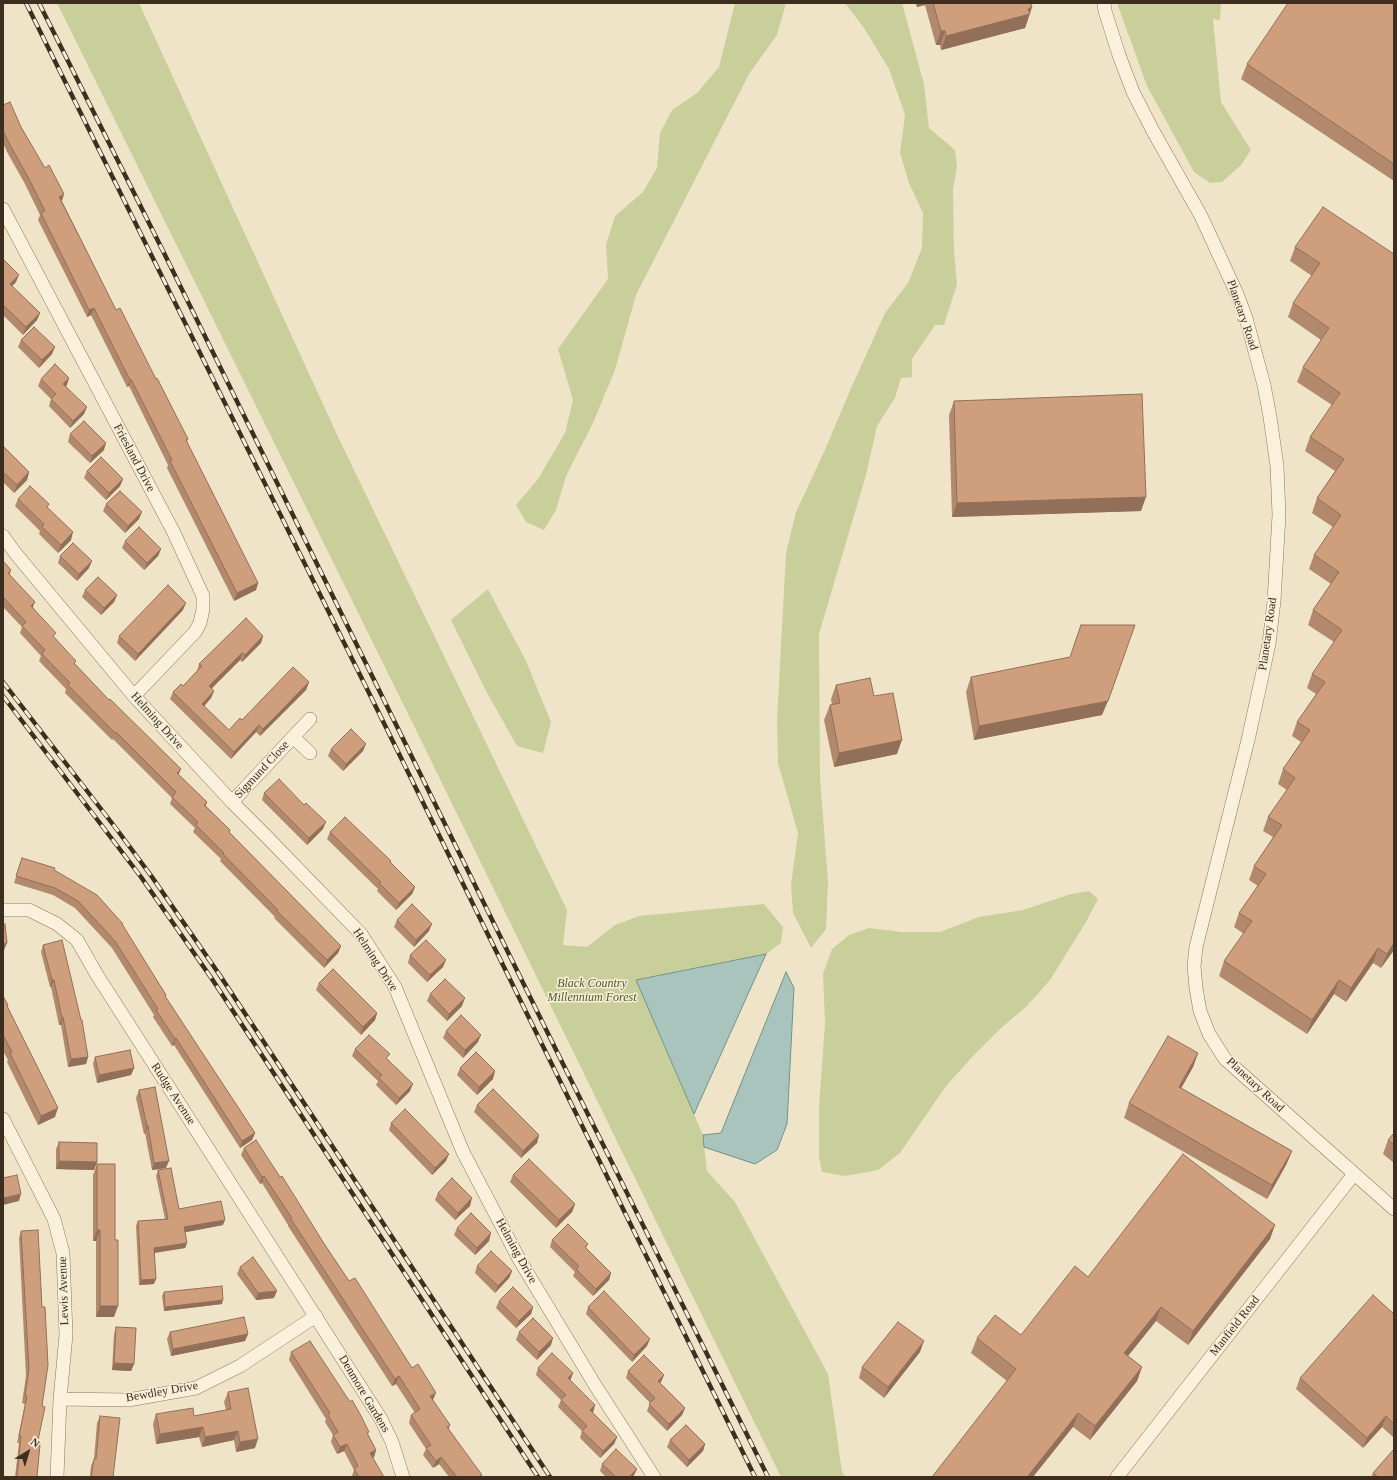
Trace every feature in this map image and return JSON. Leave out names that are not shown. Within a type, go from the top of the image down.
[{"type":"street","name":"Planetary Road","points":[[1104,3],[1105,11],[1119,54],[1133,92],[1153,131],[1201,216],[1239,300],[1255,349],[1264,385],[1277,466],[1279,515],[1274,601],[1268,644],[1248,740],[1196,947],[1194,966],[1200,1011],[1209,1034],[1225,1059],[1394,1209]]},
{"type":"street","name":"Friesland Drive","points":[[3,209],[172,531],[203,596],[203,609],[200,623],[195,632],[134,696]]},
{"type":"street","name":"Helming Drive","points":[[3,536],[16,554],[134,696],[232,802],[361,934],[395,987],[463,1152],[519,1259],[595,1385],[654,1477]]},
{"type":"street","name":"Sigmund Close","points":[[232,802],[310,719]]},
{"type":"street","name":"Sigmund Close","points":[[293,737],[310,753]]},
{"type":"street","name":"Rudge Avenue","points":[[3,910],[29,910],[57,924],[77,940],[97,975],[316,1316]]},
{"type":"street","name":"Lewis Avenue","points":[[3,1119],[54,1218],[63,1253],[66,1335],[60,1399],[57,1477]]},
{"type":"street","name":"Manfield Road","points":[[1117,1477],[1354,1174]]},
{"type":"street","name":"Bewdley Drive","points":[[60,1399],[128,1400],[196,1388],[240,1366],[316,1316]]},
{"type":"street","name":"Denmore Gardens","points":[[316,1316],[381,1419],[392,1442],[403,1477]]},
{"type":"green space","name":"Black Country Millennium Forest","points":[[57,3],[139,3],[339,439],[567,910],[563,945],[587,947],[615,925],[639,916],[764,904],[783,927],[781,943],[766,954],[636,980],[703,1135],[707,1171],[735,1202],[828,1374],[842,1472],[845,1477],[781,1477],[416,730]]},
{"type":"green space","points":[[735,3],[786,3],[777,35],[749,74],[636,295],[615,370],[593,423],[566,476],[556,510],[544,530],[526,522],[516,505],[538,479],[565,433],[573,400],[558,349],[608,279],[606,245],[615,216],[643,192],[657,168],[660,133],[672,110],[697,93],[719,67]]},
{"type":"green space","points":[[845,3],[902,3],[924,84],[929,128],[955,150],[957,167],[953,190],[954,250],[957,284],[944,325],[935,325],[912,359],[912,377],[901,378],[895,398],[877,426],[866,475],[819,634],[820,778],[828,881],[826,929],[811,948],[793,913],[791,885],[798,833],[778,763],[777,720],[786,553],[796,512],[824,452],[852,386],[885,313],[908,283],[922,248],[923,213],[909,183],[900,153],[905,115],[889,69],[864,28]]},
{"type":"green space","points":[[1117,3],[1221,3],[1220,20],[1213,19],[1221,102],[1251,150],[1241,165],[1222,182],[1210,183],[1194,172],[1147,86]]},
{"type":"green space","points":[[488,589],[526,661],[551,722],[543,753],[517,746],[486,691],[451,620]]},
{"type":"green space","points":[[1089,891],[1098,899],[1086,922],[1050,980],[1027,1006],[1000,1029],[946,1086],[900,1153],[878,1170],[845,1176],[822,1172],[819,1157],[819,1106],[825,1023],[823,974],[832,949],[849,935],[869,928],[902,932],[940,932],[979,917],[1023,910],[1071,894]]},
{"type":"water","points":[[766,954],[694,1114],[636,980]]},
{"type":"water","points":[[786,972],[794,988],[787,1124],[777,1150],[755,1164],[704,1147],[703,1135],[721,1133]]},
{"type":"building","points":[[933,3],[1031,3],[1032,7],[1028,9],[1030,14],[946,36],[945,31],[941,31]]},
{"type":"building","points":[[1288,3],[1394,3],[1394,164],[1247,64]]},
{"type":"building","points":[[10,102],[21,127],[45,168],[49,165],[64,194],[59,197],[116,310],[120,308],[156,379],[157,378],[188,439],[186,440],[258,583],[237,593],[170,461],[172,460],[94,308],[89,310],[41,213],[45,211],[3,131],[3,105]]},
{"type":"building","points":[[1323,207],[1394,254],[1394,943],[1387,954],[1378,948],[1351,988],[1339,980],[1312,1020],[1224,961],[1252,921],[1239,913],[1266,874],[1254,866],[1282,825],[1268,817],[1295,778],[1283,769],[1310,730],[1297,722],[1325,682],[1312,674],[1342,630],[1313,610],[1339,572],[1314,555],[1341,515],[1317,498],[1344,459],[1310,437],[1340,393],[1303,367],[1329,328],[1293,303],[1320,263],[1295,247]]},
{"type":"building","points":[[3,259],[19,275],[10,284],[40,313],[26,327],[3,305]]},
{"type":"building","points":[[34,327],[55,347],[42,360],[21,340]]},
{"type":"building","points":[[55,364],[69,378],[63,384],[87,407],[73,421],[51,399],[56,394],[41,379]]},
{"type":"building","points":[[1142,394],[1146,497],[957,503],[954,401]]},
{"type":"building","points":[[84,421],[106,443],[92,456],[70,434]]},
{"type":"building","points":[[3,446],[29,472],[17,485],[3,472]]},
{"type":"building","points":[[101,457],[123,479],[109,493],[87,471]]},
{"type":"building","points":[[30,486],[49,504],[47,507],[73,532],[61,545],[42,527],[44,524],[18,499]]},
{"type":"building","points":[[120,491],[142,512],[128,526],[106,504]]},
{"type":"building","points":[[139,527],[161,549],[147,563],[125,541]]},
{"type":"building","points":[[73,543],[92,561],[79,574],[60,556]]},
{"type":"building","points":[[3,561],[11,570],[8,573],[35,602],[31,606],[56,633],[53,636],[76,661],[74,663],[109,700],[110,699],[181,769],[177,773],[207,802],[204,805],[230,830],[229,832],[341,946],[327,960],[277,911],[278,910],[196,825],[198,822],[172,797],[176,792],[68,685],[70,683],[42,654],[45,650],[22,626],[26,622],[3,597]]},
{"type":"building","points":[[98,577],[117,595],[104,608],[85,590]]},
{"type":"building","points":[[168,585],[186,603],[138,654],[119,636]]},
{"type":"building","points":[[246,618],[263,636],[245,655],[242,653],[209,686],[214,691],[202,704],[229,730],[240,718],[242,720],[293,667],[309,682],[263,729],[259,725],[234,752],[173,692],[181,684],[183,686],[202,666],[199,664]]},
{"type":"building","points":[[1081,625],[1135,625],[1108,701],[979,726],[971,677],[1070,657]]},
{"type":"building","points":[[870,678],[874,696],[893,693],[902,740],[839,753],[830,705],[840,703],[836,685]]},
{"type":"building","points":[[351,729],[366,744],[346,764],[331,749]]},
{"type":"building","points":[[279,779],[304,805],[306,803],[326,822],[309,838],[264,793]]},
{"type":"building","points":[[345,817],[391,861],[390,862],[415,887],[399,903],[379,883],[381,882],[330,832]]},
{"type":"building","points":[[22,858],[55,868],[54,870],[97,895],[123,924],[166,995],[165,996],[255,1133],[242,1141],[176,1038],[175,1039],[156,1010],[158,1009],[115,941],[78,901],[55,888],[16,876]]},
{"type":"building","points":[[412,904],[432,924],[416,940],[397,920]]},
{"type":"building","points":[[5,924],[7,943],[3,944],[3,925]]},
{"type":"building","points":[[62,940],[82,1020],[88,1057],[71,1059],[54,980],[52,980],[43,945]]},
{"type":"building","points":[[426,940],[446,960],[430,975],[410,955]]},
{"type":"building","points":[[333,969],[377,1013],[363,1027],[319,983]]},
{"type":"building","points":[[445,979],[465,998],[449,1014],[430,994]]},
{"type":"building","points":[[3,996],[58,1108],[41,1116],[10,1053],[12,1052],[3,1035]]},
{"type":"building","points":[[461,1015],[481,1035],[465,1050],[446,1031]]},
{"type":"building","points":[[369,1035],[390,1054],[386,1058],[413,1084],[399,1098],[379,1078],[382,1075],[355,1049]]},
{"type":"building","points":[[1168,1036],[1198,1053],[1179,1087],[1292,1151],[1272,1185],[1129,1103]]},
{"type":"building","points":[[130,1050],[134,1068],[99,1075],[95,1057]]},
{"type":"building","points":[[476,1052],[495,1071],[479,1087],[460,1068]]},
{"type":"building","points":[[155,1087],[169,1161],[154,1163],[148,1126],[139,1090]]},
{"type":"building","points":[[493,1089],[539,1135],[523,1151],[477,1105]]},
{"type":"building","points":[[405,1109],[449,1154],[435,1168],[391,1123]]},
{"type":"building","points":[[1394,1133],[1394,1145],[1388,1140]]},
{"type":"building","points":[[256,1140],[280,1177],[282,1176],[349,1281],[355,1278],[412,1368],[418,1364],[436,1393],[430,1396],[450,1425],[447,1427],[482,1475],[478,1477],[457,1477],[441,1457],[436,1461],[426,1448],[431,1445],[411,1415],[420,1409],[399,1376],[395,1379],[291,1219],[292,1218],[264,1176],[262,1177],[244,1148]]},
{"type":"building","points":[[59,1142],[97,1143],[97,1162],[59,1161]]},
{"type":"building","points":[[1183,1154],[1275,1225],[1193,1331],[1161,1307],[1124,1353],[1142,1367],[1095,1426],[1078,1413],[1027,1477],[932,1477],[1016,1369],[977,1338],[995,1315],[1021,1335],[1075,1266],[1088,1277]]},
{"type":"building","points":[[529,1159],[575,1204],[559,1220],[513,1175]]},
{"type":"building","points":[[97,1164],[115,1164],[115,1240],[118,1240],[118,1306],[100,1306],[100,1230],[97,1230]]},
{"type":"building","points":[[171,1168],[179,1209],[221,1201],[225,1220],[184,1227],[187,1243],[154,1248],[156,1279],[141,1280],[138,1221],[168,1219],[158,1170]]},
{"type":"building","points":[[17,1175],[21,1194],[3,1198],[3,1178]]},
{"type":"building","points":[[452,1178],[472,1198],[458,1213],[438,1193]]},
{"type":"building","points":[[471,1213],[491,1233],[477,1248],[457,1228]]},
{"type":"building","points":[[568,1224],[588,1244],[585,1247],[611,1273],[596,1289],[576,1269],[579,1266],[552,1240]]},
{"type":"building","points":[[38,1230],[42,1307],[45,1307],[48,1365],[42,1406],[45,1407],[37,1445],[40,1445],[37,1477],[17,1477],[21,1436],[19,1436],[27,1396],[25,1396],[29,1369],[21,1231]]},
{"type":"building","points":[[491,1251],[512,1271],[498,1286],[477,1266]]},
{"type":"building","points":[[253,1257],[277,1291],[258,1293],[240,1267]]},
{"type":"building","points":[[222,1286],[223,1300],[165,1307],[164,1292]]},
{"type":"building","points":[[513,1287],[533,1307],[519,1321],[499,1301]]},
{"type":"building","points":[[604,1291],[650,1339],[634,1355],[588,1307]]},
{"type":"building","points":[[1373,1295],[1394,1314],[1394,1424],[1386,1416],[1367,1438],[1300,1378]]},
{"type":"building","points":[[244,1317],[248,1334],[173,1349],[170,1332]]},
{"type":"building","points":[[533,1318],[553,1338],[539,1352],[519,1332]]},
{"type":"building","points":[[898,1322],[924,1341],[888,1387],[862,1367]]},
{"type":"building","points":[[116,1327],[136,1328],[134,1364],[114,1363]]},
{"type":"building","points":[[310,1341],[350,1402],[352,1400],[360,1414],[369,1432],[367,1433],[376,1450],[370,1453],[384,1477],[359,1477],[354,1469],[358,1466],[347,1444],[340,1447],[333,1435],[338,1432],[328,1415],[330,1413],[291,1352]]},
{"type":"building","points":[[552,1353],[573,1373],[568,1378],[595,1405],[590,1410],[617,1437],[603,1451],[582,1431],[587,1426],[561,1400],[566,1395],[538,1368]]},
{"type":"building","points":[[644,1355],[664,1375],[658,1381],[685,1408],[669,1424],[649,1404],[655,1398],[628,1371]]},
{"type":"building","points":[[248,1388],[258,1439],[240,1442],[238,1431],[205,1437],[203,1427],[160,1434],[156,1414],[193,1408],[194,1416],[231,1409],[228,1392]]},
{"type":"building","points":[[100,1416],[120,1418],[113,1477],[91,1477],[94,1459],[96,1459]]},
{"type":"building","points":[[686,1425],[705,1444],[689,1460],[670,1440]]},
{"type":"building","points":[[616,1449],[637,1469],[629,1477],[616,1477],[602,1464]]},
{"type":"building","points":[[1394,1449],[1394,1477],[1378,1477],[1373,1473]]},
{"type":"railway","points":[[26,3],[374,703],[755,1477]]},
{"type":"railway","points":[[39,3],[164,253],[768,1477]]},
{"type":"railway","points":[[3,682],[118,831],[152,877],[219,974],[550,1477]]},
{"type":"railway","points":[[3,696],[141,877],[212,979],[538,1477]]}]
